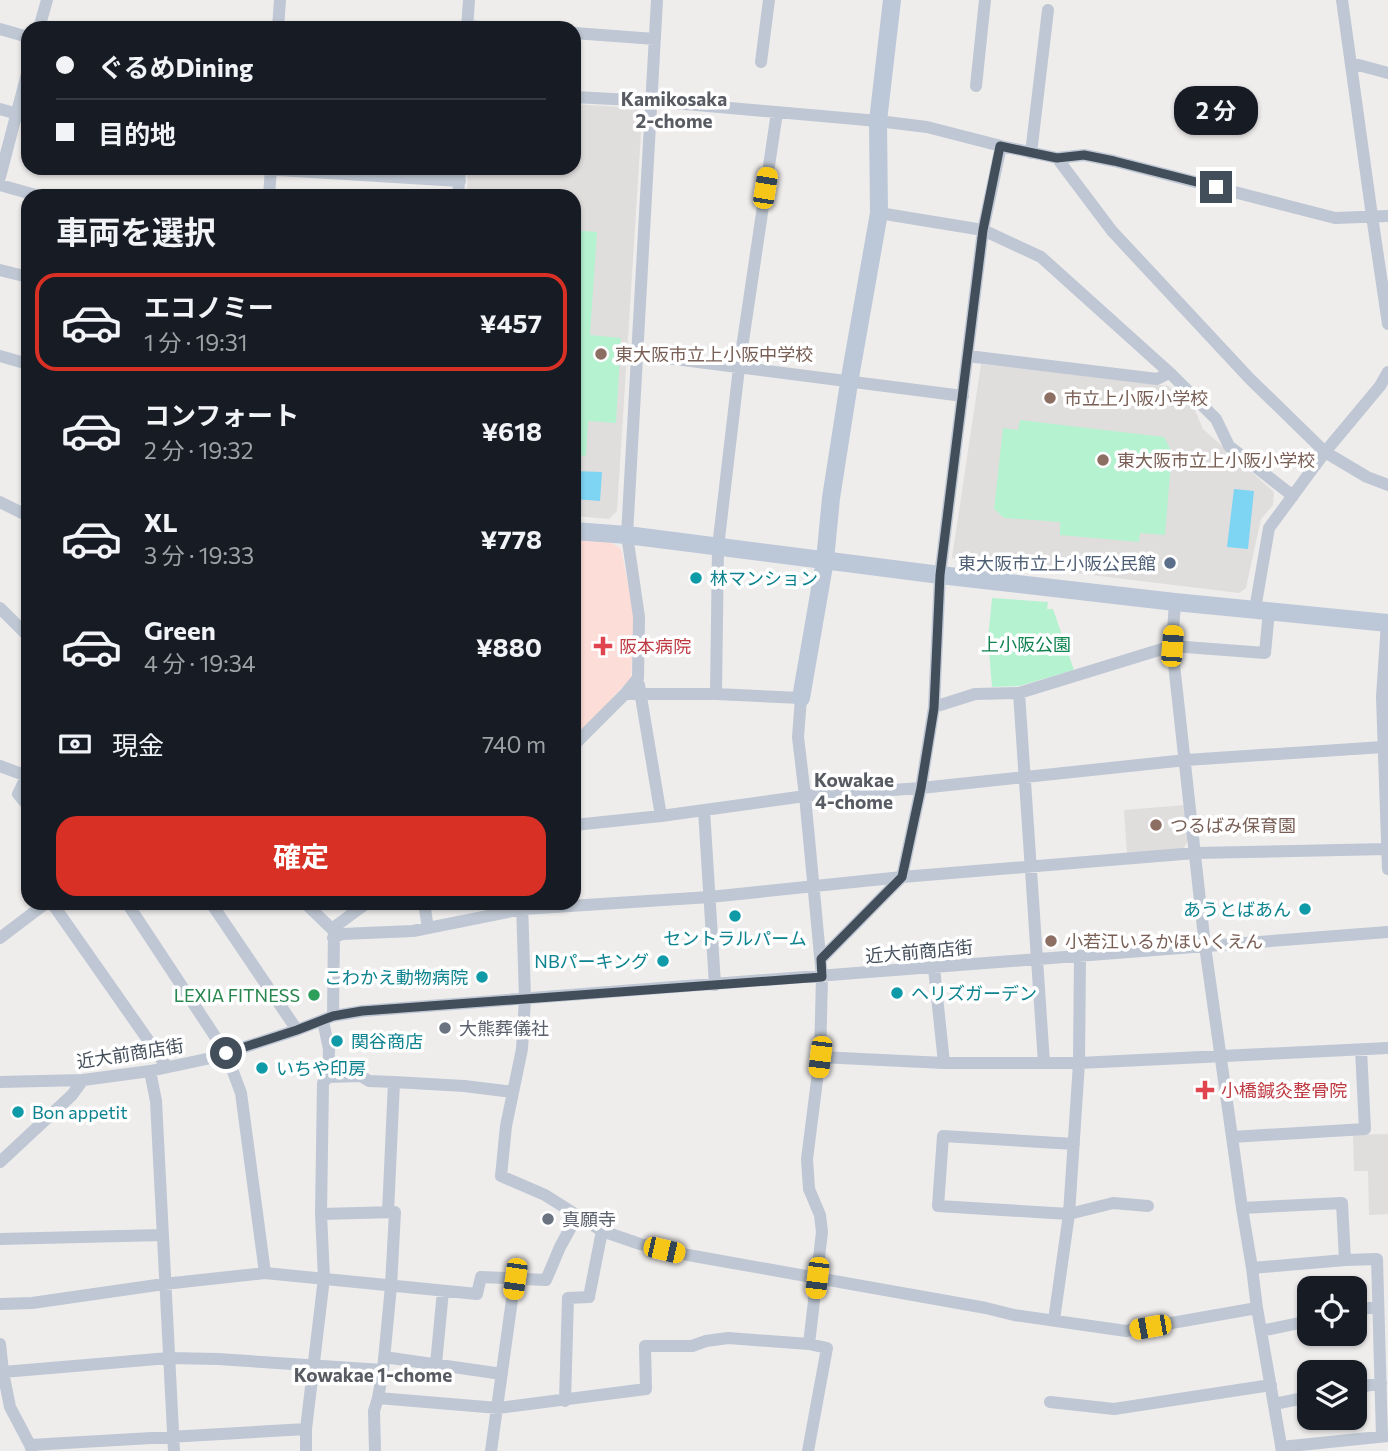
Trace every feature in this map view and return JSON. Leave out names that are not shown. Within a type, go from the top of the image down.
[{"type":"street","points":[[41,21],[47,0]]},
{"type":"street","points":[[278,21],[280,0]]},
{"type":"street","points":[[460,0],[469,0],[468,21]]},
{"type":"street","points":[[657,0],[626,535],[639,617],[638,678],[662,816]]},
{"type":"street","points":[[761,62],[769,0]]},
{"type":"street","points":[[809,1344],[822,1232],[820,1215],[809,1189],[807,1158],[820,1057],[822,977],[798,737],[801,698],[825,560],[831,498],[878,213],[878,121],[892,0]]},
{"type":"street","points":[[976,86],[985,0]]},
{"type":"street","points":[[1342,0],[1388,324]]},
{"type":"street","points":[[1031,153],[1048,10]]},
{"type":"street","points":[[0,29],[21,35]]},
{"type":"street","points":[[581,34],[655,39]]},
{"type":"street","points":[[1351,62],[1388,73]]},
{"type":"street","points":[[581,97],[777,112],[927,127],[1057,158],[1084,155],[1121,163],[1335,218],[1388,216]]},
{"type":"street","points":[[0,109],[21,116]]},
{"type":"street","points":[[716,694],[718,547],[739,368],[777,112]]},
{"type":"street","points":[[0,177],[21,119]]},
{"type":"street","points":[[821,959],[902,877],[921,788],[934,708],[940,575],[983,230],[1000,146]]},
{"type":"street","points":[[1057,158],[1112,231],[1250,379],[1325,452],[1367,477],[1388,485]]},
{"type":"street","points":[[0,186],[21,192]]},
{"type":"street","points":[[878,213],[983,230],[1041,257],[1216,419],[1230,446],[1293,496]]},
{"type":"street","points":[[0,270],[21,275]]},
{"type":"street","points":[[636,354],[963,396]]},
{"type":"street","points":[[0,356],[21,362]]},
{"type":"street","points":[[968,356],[1157,379],[1169,373]]},
{"type":"street","points":[[934,708],[975,694],[1019,693],[1172,646],[1265,653],[1262,610],[1269,528],[1325,452],[1384,388],[1388,372]]},
{"type":"street","points":[[2,508],[21,514]]},
{"type":"street","points":[[581,532],[1175,602],[1387,623],[1382,697],[1388,869]]},
{"type":"street","points":[[1175,602],[1172,646],[1205,946],[1256,1308],[1282,1449],[1385,1436],[1377,1259],[1252,1268]]},
{"type":"street","points":[[0,608],[21,629]]},
{"type":"street","points":[[581,738],[638,678]]},
{"type":"street","points":[[1019,693],[1044,1063]]},
{"type":"street","points":[[625,694],[801,698]]},
{"type":"street","points":[[581,824],[805,796],[921,788],[1185,760],[1383,747]]},
{"type":"street","points":[[0,766],[21,773]]},
{"type":"street","points":[[704,810],[715,985]]},
{"type":"street","points":[[581,903],[710,897],[902,877],[1195,853],[1387,849]]},
{"type":"street","points":[[0,938],[37,910]]},
{"type":"street","points":[[57,910],[167,1067]]},
{"type":"street","points":[[132,910],[226,1053],[241,1093],[265,1273]]},
{"type":"street","points":[[216,910],[297,1030]]},
{"type":"street","points":[[312,910],[334,934],[342,934],[414,931],[505,910]]},
{"type":"street","points":[[306,1451],[306,1429],[324,1279],[321,1213],[323,1083],[328,1077],[328,1018],[334,934],[337,925],[357,910]]},
{"type":"street","points":[[425,910],[428,928]]},
{"type":"street","points":[[522,910],[525,999],[522,1048],[506,1126],[501,1176],[545,1195],[602,1231],[640,1244],[688,1255],[1014,1315],[1126,1331],[1256,1308]]},
{"type":"street","name":"近大前商店街","points":[[0,1082],[83,1080],[150,1071],[211,1058],[328,1018],[362,1011],[1388,932]]},
{"type":"street","points":[[1054,1320],[1069,1214],[1074,1144],[1079,1063],[1080,956]]},
{"type":"street","points":[[934,968],[944,1063]]},
{"type":"street","points":[[820,1057],[944,1063],[1079,1063],[1388,1048]]},
{"type":"street","points":[[1232,1137],[1365,1129],[1361,1050]]},
{"type":"street","points":[[150,1071],[156,1101],[174,1451]]},
{"type":"street","points":[[328,1077],[361,1076],[369,1081],[464,1086],[513,1092]]},
{"type":"street","points":[[0,1162],[72,1095],[83,1080]]},
{"type":"street","points":[[388,1212],[394,1082]]},
{"type":"street","points":[[1074,1144],[943,1136],[937,1206],[1069,1214],[1113,1203],[1148,1206]]},
{"type":"street","points":[[1242,1208],[1342,1203],[1345,1260]]},
{"type":"street","points":[[321,1213],[395,1212],[384,1363],[374,1411],[375,1451]]},
{"type":"street","points":[[0,1304],[32,1303],[265,1273],[477,1294],[481,1277],[546,1280],[551,1264],[577,1216]]},
{"type":"street","points":[[565,1401],[568,1298],[589,1297],[602,1231]]},
{"type":"street","points":[[0,1239],[163,1235]]},
{"type":"street","points":[[491,1451],[515,1279]]},
{"type":"street","points":[[436,1364],[443,1291]]},
{"type":"street","points":[[1367,1308],[1378,1306]]},
{"type":"street","points":[[1261,1331],[1297,1324]]},
{"type":"street","points":[[378,1398],[498,1408],[565,1401],[646,1389],[645,1346],[692,1346],[729,1338],[809,1344],[827,1348],[808,1451]]},
{"type":"street","points":[[0,1344],[10,1407],[31,1448],[306,1429]]},
{"type":"street","points":[[3,1372],[169,1358],[315,1366],[436,1364],[502,1374]]},
{"type":"street","points":[[1367,1386],[1381,1383]]},
{"type":"street","points":[[1050,1402],[1114,1409],[1270,1385]]},
{"type":"street","points":[[1274,1404],[1297,1399]]},
{"type":"shaded area","name":"東大阪市立上小阪中学校","points":[[581,104],[636,108],[642,117],[617,511],[609,519],[581,517],[581,189],[467,189],[468,175],[581,175]]},
{"type":"shaded area","name":"東大阪市立上小阪小学校","points":[[981,364],[1168,386],[1194,408],[1203,429],[1274,492],[1273,505],[1261,519],[1246,588],[1239,593],[952,558]]},
{"type":"shaded area","name":"阪本病院","points":[[581,539],[609,541],[621,549],[634,614],[631,678],[581,732]]},
{"type":"shaded area","name":"つるばみ保育園","points":[[1186,805],[1188,841],[1182,851],[1127,854],[1124,810]]},
{"type":"shaded area","points":[[1388,1134],[1388,1214],[1369,1215],[1368,1171],[1354,1171],[1353,1135]]},
{"type":"green space","points":[[581,231],[597,232],[590,335],[621,338],[616,423],[588,421],[586,456],[581,456]]},
{"type":"green space","points":[[1020,420],[1164,437],[1172,452],[1165,535],[1140,533],[1139,542],[1060,535],[1060,522],[1004,518],[994,509],[1003,428],[1018,430]]},
{"type":"green space","name":"上小阪公園","points":[[992,598],[1048,602],[1047,609],[1053,609],[1074,670],[1019,686],[992,687],[988,639]]},
{"type":"water","points":[[581,471],[602,472],[600,501],[581,500]]},
{"type":"water","points":[[1234,489],[1254,491],[1248,549],[1227,547]]},
{"type":"place","name":"東大阪市立上小阪中学校","points":[[601,354]]},
{"type":"place","name":"市立上小阪小学校","points":[[1050,398]]},
{"type":"place","name":"東大阪市立上小阪小学校","points":[[1103,460]]},
{"type":"place","name":"東大阪市立上小阪公民館","points":[[1170,563]]},
{"type":"place","name":"林マンション","points":[[696,578]]},
{"type":"place","name":"阪本病院","points":[[603,646]]},
{"type":"place","name":"つるばみ保育園","points":[[1156,825]]},
{"type":"place","name":"あうとばあん","points":[[1305,909]]},
{"type":"place","name":"セントラルパーム","points":[[735,916]]},
{"type":"place","name":"小若江いるかほいくえん","points":[[1051,941]]},
{"type":"place","name":"NBパーキング","points":[[663,961]]},
{"type":"place","name":"こわかえ動物病院","points":[[482,977]]},
{"type":"place","name":"ヘリズガーデン","points":[[897,993]]},
{"type":"place","name":"LEXIA FITNESS","points":[[314,995]]},
{"type":"place","name":"大熊葬儀社","points":[[445,1028]]},
{"type":"place","name":"関谷商店","points":[[337,1041]]},
{"type":"place","name":"いちや印房","points":[[262,1068]]},
{"type":"place","name":"小橋鍼灸整骨院","points":[[1205,1090]]},
{"type":"place","name":"Bon appetit","points":[[18,1112]]},
{"type":"place","name":"真願寺","points":[[548,1219]]},
{"type":"district","name":"Kamikosaka 2-chome","points":[[674,109]]},
{"type":"district","name":"Kowakae 4-chome","points":[[854,790]]},
{"type":"district","name":"Kowakae 1-chome","points":[[373,1374]]},
{"type":"route","points":[[226,1053],[333,1016],[362,1011],[822,977],[821,959],[902,877],[921,788],[934,708],[940,575],[983,230],[1000,146],[1057,158],[1084,155],[1216,187]]}]
